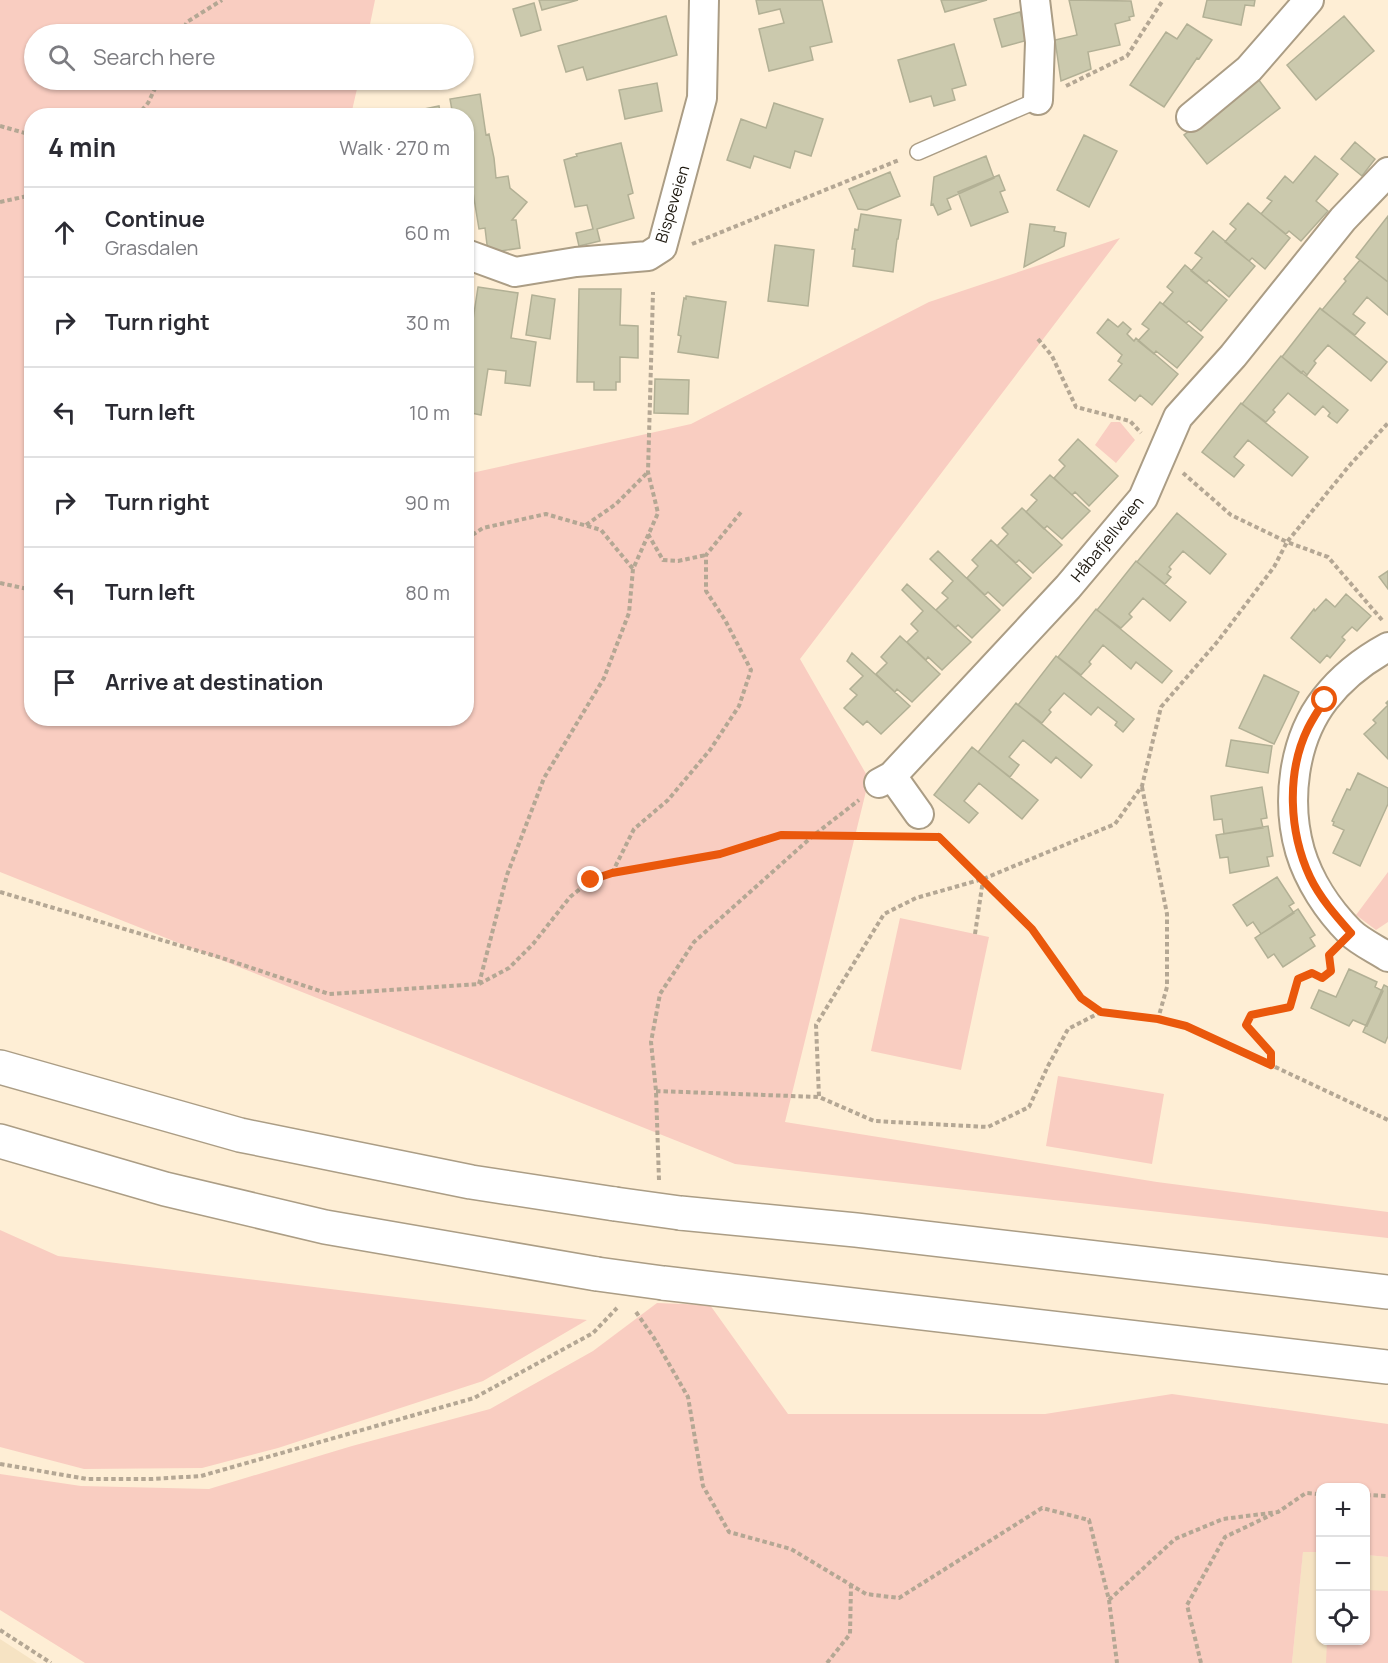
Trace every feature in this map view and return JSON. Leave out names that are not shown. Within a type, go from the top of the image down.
[{"type":"highway","points":[[0,1067],[240,1135],[471,1182],[680,1213],[856,1230],[1388,1293]]},
{"type":"highway","points":[[0,1141],[165,1189],[325,1227],[597,1274],[1388,1367]]},
{"type":"street","name":"Bispeveien","points":[[474,257],[514,272],[576,262],[648,256],[662,247],[702,98],[705,0]]},
{"type":"street","points":[[1035,0],[1040,42],[1038,100]]},
{"type":"street","points":[[1191,117],[1249,69],[1309,0]]},
{"type":"street","name":"Håbafjellveien","points":[[886,779],[1068,587],[1143,498],[1178,417],[1233,356],[1343,219],[1388,172]]},
{"type":"street","points":[[1388,647],[1366,659],[1325,700],[1308,729],[1298,757],[1294,786],[1294,822],[1300,851],[1311,878],[1328,906],[1351,933],[1388,957]]},
{"type":"street","points":[[886,779],[917,829]]},
{"type":"lane","points":[[918,152],[1038,100]]},
{"type":"path","points":[[186,24],[222,0]]},
{"type":"path","points":[[1038,100],[1127,56],[1163,0]]},
{"type":"path","points":[[144,108],[154,90]]},
{"type":"path","points":[[0,126],[24,133]]},
{"type":"path","points":[[662,247],[683,247],[707,239],[918,152]]},
{"type":"path","points":[[0,202],[24,197]]},
{"type":"path","points":[[479,984],[507,875],[544,778],[604,678],[629,613],[633,569],[658,513],[648,472],[653,292]]},
{"type":"path","points":[[1038,339],[1052,356],[1076,407],[1130,421],[1162,455],[1231,515],[1287,542],[1328,557],[1388,627]]},
{"type":"path","points":[[819,1097],[816,1025],[884,914],[916,898],[983,879],[1115,824],[1142,786],[1161,707],[1225,632],[1274,567],[1287,542],[1349,466],[1388,423]]},
{"type":"path","points":[[585,525],[616,504],[648,472]]},
{"type":"path","points":[[648,534],[663,560],[678,561],[706,555],[742,511]]},
{"type":"path","points":[[474,534],[483,528],[546,514],[601,530],[633,569]]},
{"type":"path","points":[[612,873],[634,829],[668,800],[710,750],[739,706],[752,670],[725,620],[706,591],[706,555]]},
{"type":"path","points":[[0,583],[24,588]]},
{"type":"path","points":[[814,835],[886,779]]},
{"type":"path","points":[[1142,786],[1167,914],[1167,987],[1158,1019]]},
{"type":"path","points":[[0,892],[222,958],[329,994],[479,984],[508,968],[533,944],[570,897],[591,880],[612,873],[720,854],[781,835],[917,829],[939,837],[983,879],[1032,929],[1081,998],[1101,1012],[1158,1019],[1205,1034],[1388,1120]]},
{"type":"path","points":[[975,934],[983,879]]},
{"type":"path","points":[[1271,1065],[1271,1053],[1246,1025],[1251,1015],[1290,1007],[1298,979],[1312,973],[1322,978],[1331,971],[1329,955],[1351,933]]},
{"type":"path","points":[[656,1092],[819,1097],[874,1121],[988,1127],[1029,1107],[1047,1066],[1068,1029],[1101,1012]]},
{"type":"path","points":[[630,1303],[654,1338],[688,1397],[703,1486],[729,1532],[791,1549],[866,1594],[899,1598],[1042,1508],[1089,1520],[1109,1600],[1117,1663]]},
{"type":"path","points":[[1201,1663],[1187,1605],[1225,1537],[1278,1512],[1306,1493],[1316,1494]]},
{"type":"path","points":[[1370,1495],[1388,1496]]},
{"type":"path","points":[[1109,1600],[1175,1539],[1223,1519],[1278,1512]]},
{"type":"path","points":[[827,1663],[850,1634],[851,1586]]},
{"type":"path","points":[[0,1630],[51,1663]]},
{"type":"shaded area","points":[[0,0],[375,0],[370,24],[24,24],[24,90],[357,90],[353,108],[24,108],[24,726],[474,726],[474,472],[691,424],[929,302],[1120,238],[800,659],[869,779],[785,1122],[1157,1182],[1388,1212],[1388,1238],[735,1164],[0,872]]},
{"type":"shaded area","points":[[1111,422],[1120,422],[1135,440],[1116,463],[1095,445]]},
{"type":"shaded area","points":[[1388,872],[1388,922],[1376,930],[1356,915]]},
{"type":"shaded area","points":[[900,918],[989,937],[961,1070],[871,1051]]},
{"type":"shaded area","points":[[1058,1076],[1164,1094],[1152,1164],[1046,1146]]},
{"type":"shaded area","points":[[0,1230],[58,1256],[587,1320],[483,1381],[278,1448],[202,1468],[84,1469],[0,1447]]},
{"type":"shaded area","points":[[657,1303],[710,1305],[788,1414],[1045,1414],[1172,1394],[1388,1424],[1388,1557],[1370,1555],[1370,1483],[1316,1483],[1316,1552],[1303,1552],[1292,1663],[85,1663],[0,1610],[0,1474],[81,1486],[209,1489],[352,1446],[490,1409],[593,1351]]},
{"type":"shaded area","points":[[1303,1551],[1316,1552],[1316,1645],[1370,1645],[1370,1555],[1388,1557],[1388,1663],[1292,1663]]},
{"type":"shaded area","points":[[1370,1590],[1388,1591],[1388,1663],[1326,1663],[1327,1645],[1370,1645]]},
{"type":"shaded area","points":[[0,1639],[37,1663],[0,1663]]},
{"type":"building","points":[[539,0],[578,0],[542,10]]},
{"type":"building","points":[[756,0],[822,0],[832,42],[810,47],[813,60],[769,71],[759,29],[784,23],[780,9],[759,14]]},
{"type":"building","points":[[941,0],[987,0],[945,12]]},
{"type":"building","points":[[1069,0],[1131,1],[1134,16],[1129,17],[1130,20],[1115,24],[1120,45],[1088,52],[1091,69],[1061,81],[1055,40],[1077,35]]},
{"type":"building","points":[[1207,0],[1255,0],[1254,6],[1245,5],[1241,25],[1203,17]]},
{"type":"building","points":[[534,3],[541,30],[521,36],[513,9]]},
{"type":"building","points":[[1020,12],[1028,40],[1002,47],[994,19]]},
{"type":"building","points":[[666,16],[677,55],[587,80],[583,67],[566,72],[558,46]]},
{"type":"building","points":[[1344,16],[1374,51],[1316,100],[1287,65]]},
{"type":"building","points":[[1187,24],[1212,40],[1164,107],[1130,85],[1166,32],[1177,39]]},
{"type":"building","points":[[954,44],[966,85],[952,89],[955,100],[934,106],[931,96],[910,102],[898,60]]},
{"type":"building","points":[[1258,79],[1280,108],[1207,164],[1184,135]]},
{"type":"building","points":[[657,83],[662,111],[625,119],[619,90]]},
{"type":"building","points":[[480,94],[496,178],[508,176],[510,188],[527,202],[512,220],[516,220],[520,248],[488,253],[485,228],[479,229],[474,198],[474,108],[452,108],[450,99]]},
{"type":"building","points":[[774,103],[823,119],[811,156],[795,151],[790,168],[754,156],[750,168],[727,160],[741,119],[766,128]]},
{"type":"building","points":[[1084,135],[1117,151],[1089,207],[1057,190]]},
{"type":"building","points":[[1355,142],[1375,159],[1362,176],[1341,159]]},
{"type":"building","points":[[621,143],[633,193],[628,195],[634,218],[597,229],[600,241],[579,246],[576,233],[593,229],[587,205],[575,207],[564,160],[577,156],[576,154]]},
{"type":"building","points":[[986,156],[994,178],[947,199],[951,209],[938,215],[933,204],[931,205],[934,177]]},
{"type":"building","points":[[1315,156],[1338,174],[1316,201],[1328,211],[1301,241],[1289,231],[1286,234],[1261,214],[1272,201],[1267,198],[1285,176],[1293,183]]},
{"type":"building","points":[[890,172],[900,196],[867,210],[858,209],[849,189]]},
{"type":"building","points":[[999,175],[1005,190],[1000,192],[1008,212],[971,226],[958,192]]},
{"type":"building","points":[[1248,203],[1290,238],[1265,269],[1252,258],[1249,261],[1225,242],[1236,229],[1230,224]]},
{"type":"building","points":[[861,214],[901,220],[893,272],[853,266],[855,249],[852,249],[855,229],[858,230]]},
{"type":"building","points":[[1388,216],[1388,282],[1356,257]]},
{"type":"building","points":[[1030,224],[1055,227],[1054,231],[1066,233],[1064,246],[1024,267]]},
{"type":"building","points":[[1213,231],[1255,266],[1229,297],[1209,280],[1206,283],[1191,271],[1202,258],[1195,253]]},
{"type":"building","points":[[775,245],[814,250],[808,306],[768,301]]},
{"type":"building","points":[[1360,260],[1388,282],[1388,315],[1367,297],[1353,314],[1365,323],[1355,335],[1322,310]]},
{"type":"building","points":[[1185,265],[1227,300],[1201,331],[1189,321],[1186,323],[1163,304],[1173,292],[1167,287]]},
{"type":"building","points":[[478,287],[518,293],[511,338],[536,342],[530,386],[505,383],[506,371],[488,369],[481,415],[474,414],[474,313]]},
{"type":"building","points":[[579,289],[621,289],[620,325],[638,326],[638,358],[620,357],[620,382],[616,382],[616,390],[594,390],[594,382],[577,382]]},
{"type":"building","points":[[532,295],[555,299],[550,339],[526,335]]},
{"type":"building","points":[[686,296],[726,302],[718,358],[678,352],[681,336],[678,335]]},
{"type":"building","points":[[1160,302],[1203,337],[1177,368],[1156,351],[1154,354],[1138,341],[1149,329],[1142,324]]},
{"type":"building","points":[[1320,308],[1387,362],[1371,381],[1328,345],[1314,361],[1316,363],[1307,375],[1303,371],[1301,373],[1282,357]]},
{"type":"building","points":[[1108,319],[1118,327],[1123,322],[1131,329],[1127,334],[1134,341],[1136,338],[1178,374],[1152,405],[1140,395],[1135,401],[1109,380],[1122,364],[1118,361],[1122,355],[1097,333]]},
{"type":"building","points":[[1281,356],[1348,410],[1337,423],[1328,416],[1330,413],[1323,406],[1315,415],[1288,393],[1266,422],[1242,404]]},
{"type":"building","points":[[655,379],[689,380],[688,414],[654,413]]},
{"type":"building","points":[[1241,403],[1308,457],[1292,476],[1248,440],[1234,457],[1244,465],[1234,477],[1202,452]]},
{"type":"building","points":[[1078,439],[1118,476],[1089,506],[1075,492],[1072,495],[1054,478],[1065,466],[1059,460]]},
{"type":"building","points":[[1050,475],[1090,511],[1062,539],[1047,526],[1044,529],[1026,512],[1037,500],[1031,495]]},
{"type":"building","points":[[1022,508],[1062,545],[1033,573],[1019,560],[1016,563],[997,546],[1008,534],[1002,528]]},
{"type":"building","points":[[1177,513],[1226,554],[1210,574],[1183,551],[1169,567],[1171,569],[1167,574],[1171,577],[1165,584],[1137,562]]},
{"type":"building","points":[[991,540],[1031,578],[1003,606],[988,592],[985,595],[967,578],[978,566],[972,560]]},
{"type":"building","points":[[938,551],[1000,610],[972,638],[958,625],[955,628],[936,610],[948,598],[942,593],[953,581],[930,559]]},
{"type":"building","points":[[1136,561],[1186,602],[1170,621],[1143,598],[1129,614],[1132,617],[1121,628],[1097,610]]},
{"type":"building","points":[[1388,571],[1388,589],[1379,577]]},
{"type":"building","points":[[907,584],[971,642],[942,670],[928,657],[926,660],[907,642],[918,631],[911,624],[923,611],[902,590]]},
{"type":"building","points":[[1346,594],[1371,616],[1357,631],[1352,627],[1342,637],[1345,640],[1330,658],[1327,655],[1320,663],[1291,638],[1314,609],[1315,611],[1326,599],[1335,607]]},
{"type":"building","points":[[1096,609],[1172,671],[1162,683],[1136,662],[1131,669],[1103,645],[1081,675],[1058,657]]},
{"type":"building","points":[[900,636],[940,674],[912,702],[897,689],[895,692],[876,674],[887,663],[881,657]]},
{"type":"building","points":[[852,653],[910,706],[881,734],[867,721],[863,725],[844,708],[857,695],[850,689],[863,676],[847,661]]},
{"type":"building","points":[[1056,656],[1134,719],[1123,732],[1115,725],[1117,722],[1098,707],[1091,715],[1064,693],[1049,710],[1051,712],[1042,723],[1018,705]]},
{"type":"building","points":[[1264,675],[1299,692],[1274,744],[1239,728]]},
{"type":"building","points":[[1016,703],[1092,765],[1081,778],[1056,757],[1051,763],[1023,740],[1009,757],[1019,765],[1010,777],[978,752]]},
{"type":"building","points":[[1388,705],[1388,759],[1364,734],[1376,723],[1373,720]]},
{"type":"building","points":[[1231,740],[1272,746],[1268,773],[1226,766]]},
{"type":"building","points":[[972,747],[1038,800],[1022,819],[979,783],[964,801],[978,813],[969,823],[934,795]]},
{"type":"building","points":[[1358,773],[1388,788],[1388,804],[1360,866],[1333,853],[1344,830],[1333,825],[1332,821],[1347,789],[1350,790]]},
{"type":"building","points":[[1262,787],[1267,818],[1261,819],[1263,828],[1224,834],[1222,819],[1214,820],[1211,796]]},
{"type":"building","points":[[1268,826],[1273,856],[1267,857],[1269,866],[1230,873],[1228,857],[1220,858],[1216,835]]},
{"type":"building","points":[[1277,877],[1294,903],[1289,906],[1294,913],[1261,934],[1253,922],[1247,926],[1233,905]]},
{"type":"building","points":[[1298,909],[1315,935],[1310,938],[1315,946],[1283,967],[1274,954],[1268,958],[1255,938]]},
{"type":"building","points":[[1349,969],[1377,982],[1375,987],[1383,991],[1367,1026],[1353,1020],[1349,1026],[1311,1008],[1319,990],[1336,997]]},
{"type":"building","points":[[1384,985],[1388,987],[1388,1036],[1385,1043],[1363,1032]]},
{"type":"route","points":[[591,880],[612,873],[720,854],[781,835],[939,837],[1032,929],[1081,998],[1101,1012],[1126,1017],[1158,1019],[1186,1026],[1271,1065],[1271,1053],[1246,1025],[1251,1015],[1290,1007],[1298,979],[1312,973],[1322,978],[1331,971],[1329,955],[1351,933],[1328,906],[1311,878],[1300,851],[1294,822],[1294,786],[1298,757],[1308,729],[1325,700]]}]
